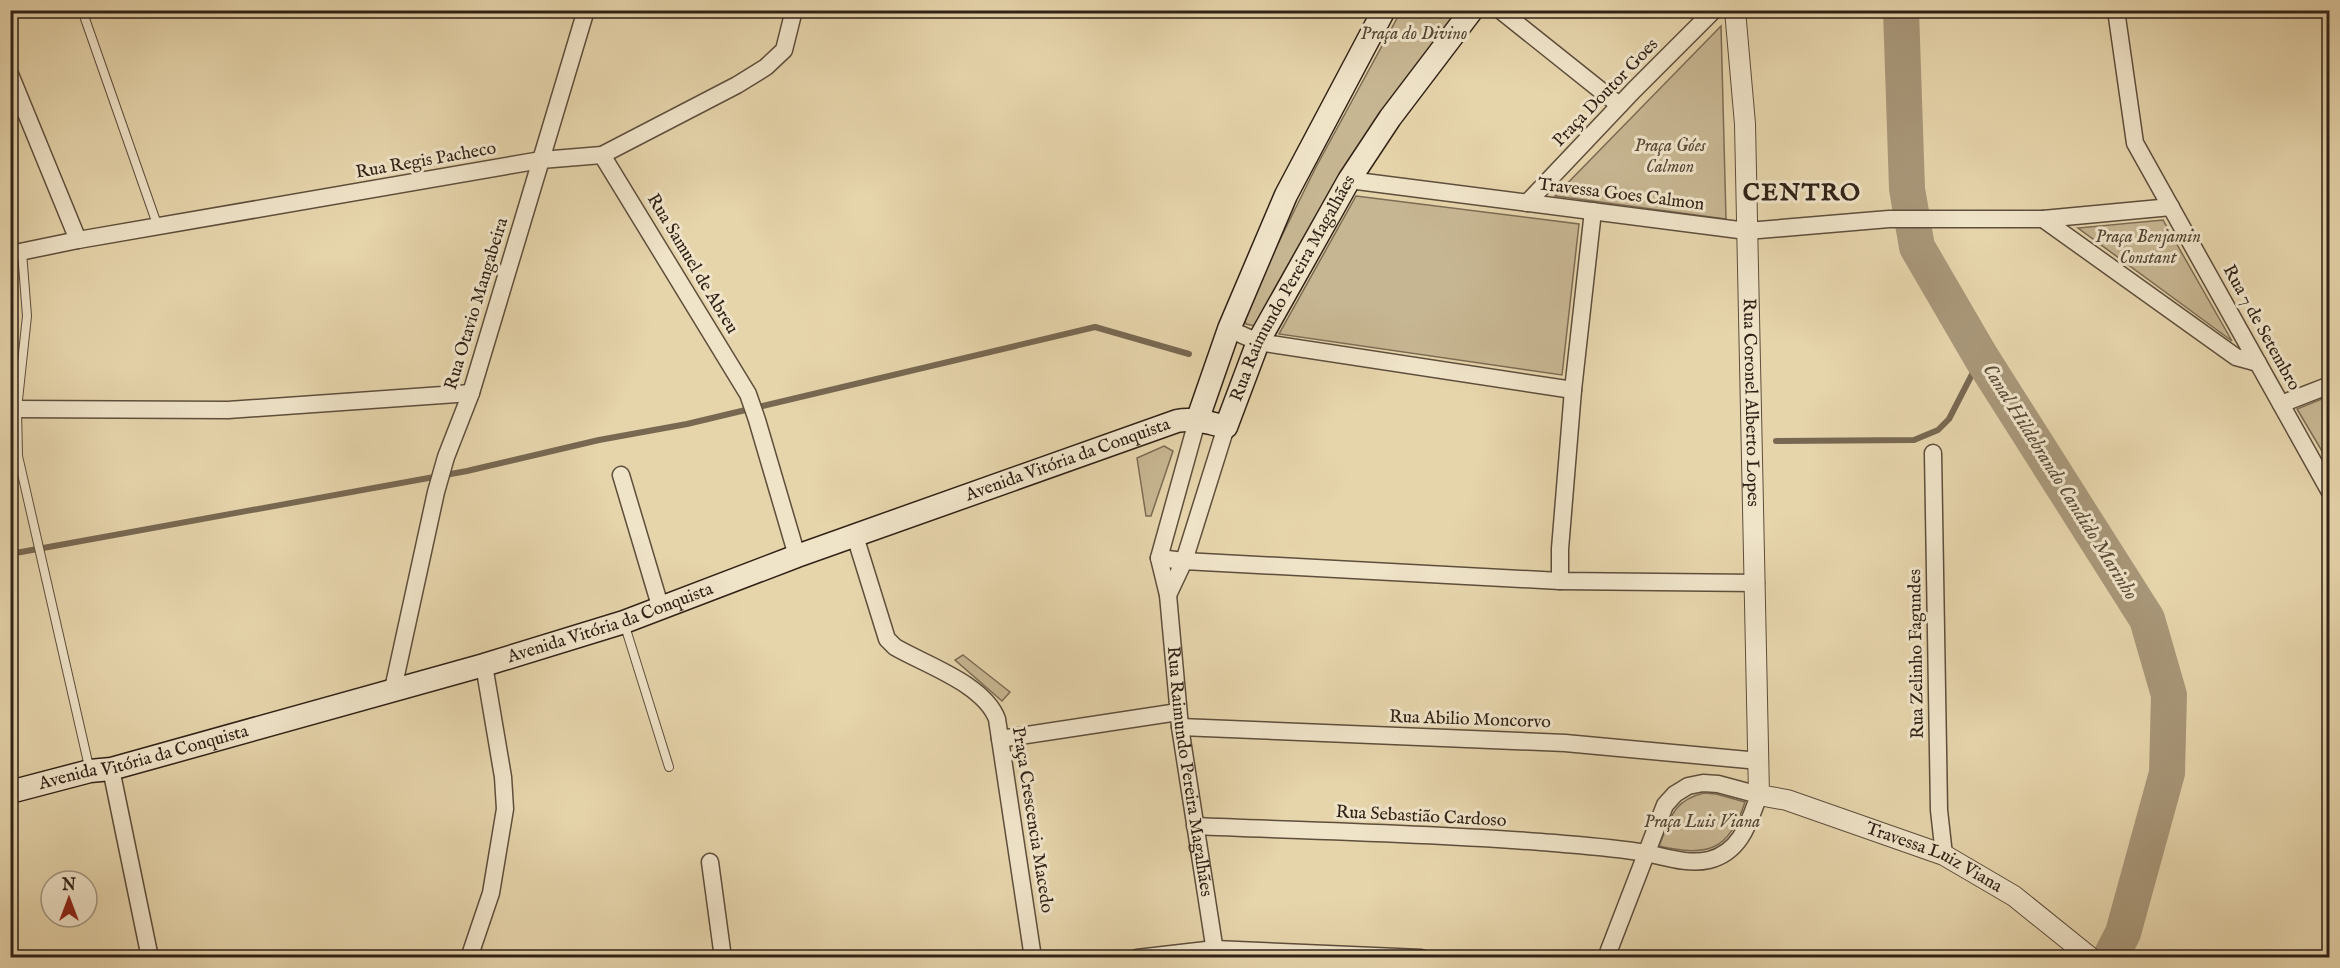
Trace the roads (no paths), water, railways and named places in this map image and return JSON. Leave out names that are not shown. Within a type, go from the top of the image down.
[{"type":"main road","name":"Rua Raimundo Pereira Magalhães","points":[[1197,421],[1229,329],[1286,195],[1384,10]]},
{"type":"main road","name":"Rua Raimundo Pereira Magalhães","points":[[1226,427],[1258,342],[1349,180],[1390,118],[1472,10]]},
{"type":"main road","name":"Avenida Vitória da Conquista","points":[[10,792],[101,770],[484,665],[624,622],[797,556],[1177,421],[1186,419],[1226,427]]},
{"type":"street","name":"Rua Otavio Mangabeira","points":[[393,689],[436,492],[446,457],[471,393],[586,10]]},
{"type":"street","name":"Rua Regis Pacheco","points":[[16,253],[78,240],[541,160],[602,154],[737,85],[766,67],[784,50],[794,10]]},
{"type":"street","points":[[1500,10],[1619,105]]},
{"type":"street","name":"Praça Doutor Goes","points":[[1527,203],[1619,105],[1714,10]]},
{"type":"street","name":"Rua Coronel Alberto Lopes","points":[[1735,10],[1745,124],[1759,795]]},
{"type":"street","name":"Rua 7 de Setembro","points":[[2116,10],[2135,143],[2330,492]]},
{"type":"street","points":[[10,74],[78,240]]},
{"type":"street","name":"Rua Samuel de Abreu","points":[[602,154],[748,394],[758,420],[797,556]]},
{"type":"street","name":"Travessa Goes Calmon","points":[[1349,180],[1747,231],[1889,219],[2043,219]]},
{"type":"street","points":[[2043,219],[2171,207]]},
{"type":"street","points":[[1560,581],[1574,390],[1593,211]]},
{"type":"street","points":[[2043,219],[2236,357],[2258,363]]},
{"type":"street","points":[[1229,329],[1258,342],[1574,390]]},
{"type":"street","points":[[2281,404],[2330,385]]},
{"type":"street","points":[[14,409],[228,410],[471,393]]},
{"type":"street","name":"Rua Raimundo Pereira Magalhães","points":[[1197,421],[1159,558],[1168,595],[1179,719],[1216,953]]},
{"type":"street","name":"Rua Raimundo Pereira Magalhães","points":[[1168,595],[1184,561],[1226,427]]},
{"type":"street","name":"Rua Zelinho Fagundes","points":[[1933,453],[1939,810],[1944,855]]},
{"type":"street","points":[[621,475],[661,609]]},
{"type":"street","name":"Praça Crescencia Macedo","points":[[855,536],[887,639],[895,647],[969,687],[993,707],[1000,739],[1033,957]]},
{"type":"street","points":[[1159,558],[1560,581],[1756,583]]},
{"type":"street","points":[[470,957],[491,893],[505,809],[484,665]]},
{"type":"street","name":"Rua Abilio Moncorvo","points":[[1000,739],[1179,719],[1565,743],[1759,761]]},
{"type":"street","points":[[101,770],[150,957]]},
{"type":"street","points":[[1606,957],[1645,853],[1665,805],[1675,794],[1688,786],[1703,783],[1718,784],[1759,795],[1748,826],[1738,842],[1725,854],[1707,860],[1689,861],[1645,853]]},
{"type":"street","name":"Travessa Luiz Viana","points":[[1759,795],[1787,800],[1944,855],[2014,896],[2091,957]]},
{"type":"street","name":"Rua Sebastião Cardoso","points":[[1195,826],[1542,842],[1645,853]]},
{"type":"street","points":[[710,862],[723,957]]},
{"type":"street","points":[[1137,957],[1216,953],[1421,957]]},
{"type":"lane","points":[[82,10],[158,227]]},
{"type":"lane","points":[[16,253],[27,316],[14,409],[18,456],[43,566],[101,770]]},
{"type":"lane","points":[[624,622],[669,767]]},
{"type":"waterway","name":"Canal Hildebrando Candido Marinho","points":[[1901,10],[1907,189],[1917,247],[1981,357],[2147,619],[2169,695],[2167,773],[2123,933],[2110,958]]},
{"type":"waterway","points":[[10,554],[467,471],[599,440],[687,424],[1095,327],[1189,354]]},
{"type":"waterway","points":[[1776,441],[1914,440],[1938,430],[1949,419],[1981,357]]},
{"type":"district","name":"CENTRO","points":[[1802,193]]},
{"type":"park label","name":"Praça do Divino","points":[[1414,34]]},
{"type":"park label","name":"Praça Góes Calmon","points":[[1670,156]]},
{"type":"park label","name":"Praça Benjamin Constant","points":[[2148,247]]},
{"type":"park label","name":"Praça Luis Viana","points":[[1702,822]]}]
